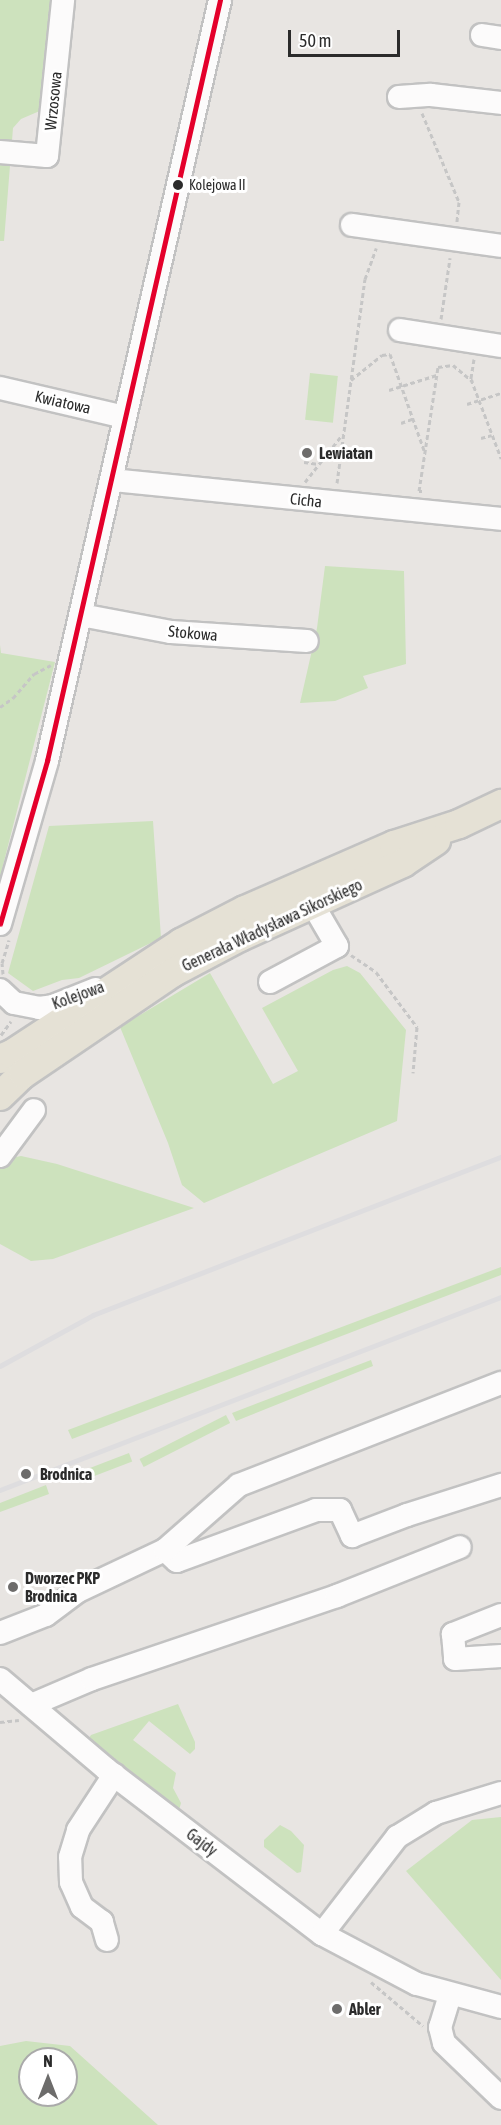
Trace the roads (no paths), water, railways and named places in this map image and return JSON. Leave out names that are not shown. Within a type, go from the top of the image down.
[{"type":"main road","name":"Generała Władysława Sikorskiego","points":[[0,1059],[12,1054],[181,943],[245,910],[394,845],[459,824],[501,804]]},
{"type":"main road","name":"Generała Władysława Sikorskiego","points":[[0,1095],[23,1074],[172,973],[240,937],[404,863],[459,824]]},
{"type":"street","name":"Wrzosowa","points":[[0,152],[47,156],[63,0]]},
{"type":"street","points":[[0,924],[47,761],[220,0]]},
{"type":"street","points":[[399,97],[431,95],[501,103]]},
{"type":"street","points":[[352,225],[501,246]]},
{"type":"street","points":[[400,330],[501,346]]},
{"type":"street","name":"Kwiatowa","points":[[0,388],[125,417]]},
{"type":"street","name":"Cicha","points":[[112,480],[501,519]]},
{"type":"street","name":"Stokowa","points":[[81,615],[171,632],[307,641]]},
{"type":"street","points":[[270,982],[337,946],[313,905]]},
{"type":"street","name":"Kolejowa","points":[[0,990],[15,1003],[39,1008],[53,1006],[125,978]]},
{"type":"street","points":[[0,1156],[34,1110]]},
{"type":"street","points":[[0,1633],[46,1615],[76,1592],[165,1550],[240,1485],[501,1383]]},
{"type":"street","points":[[165,1550],[177,1561],[316,1510],[340,1510],[352,1536],[407,1515],[501,1485]]},
{"type":"street","points":[[31,1705],[103,1675],[337,1596],[460,1547]]},
{"type":"street","points":[[501,1615],[453,1634],[455,1659],[501,1656]]},
{"type":"street","name":"Gajdy","points":[[4,1689],[31,1705],[114,1775],[322,1934],[417,1984],[450,1995],[501,2007]]},
{"type":"street","points":[[107,1940],[102,1922],[82,1907],[71,1882],[70,1857],[78,1830],[114,1775]]},
{"type":"street","points":[[322,1934],[397,1837],[436,1813],[501,1793]]},
{"type":"street","points":[[450,1995],[440,2027],[444,2043],[501,2098]]},
{"type":"railway","points":[[0,1366],[93,1315],[501,1157]]},
{"type":"railway","points":[[0,1490],[501,1297]]},
{"type":"place","name":"Kolejowa II","points":[[178,185]]},
{"type":"place","name":"Lewiatan","points":[[307,453]]},
{"type":"place","name":"Brodnica","points":[[26,1474]]},
{"type":"place","name":"Dworzec PKP Brodnica","points":[[13,1587]]},
{"type":"place","name":"Abler","points":[[337,2009]]}]
